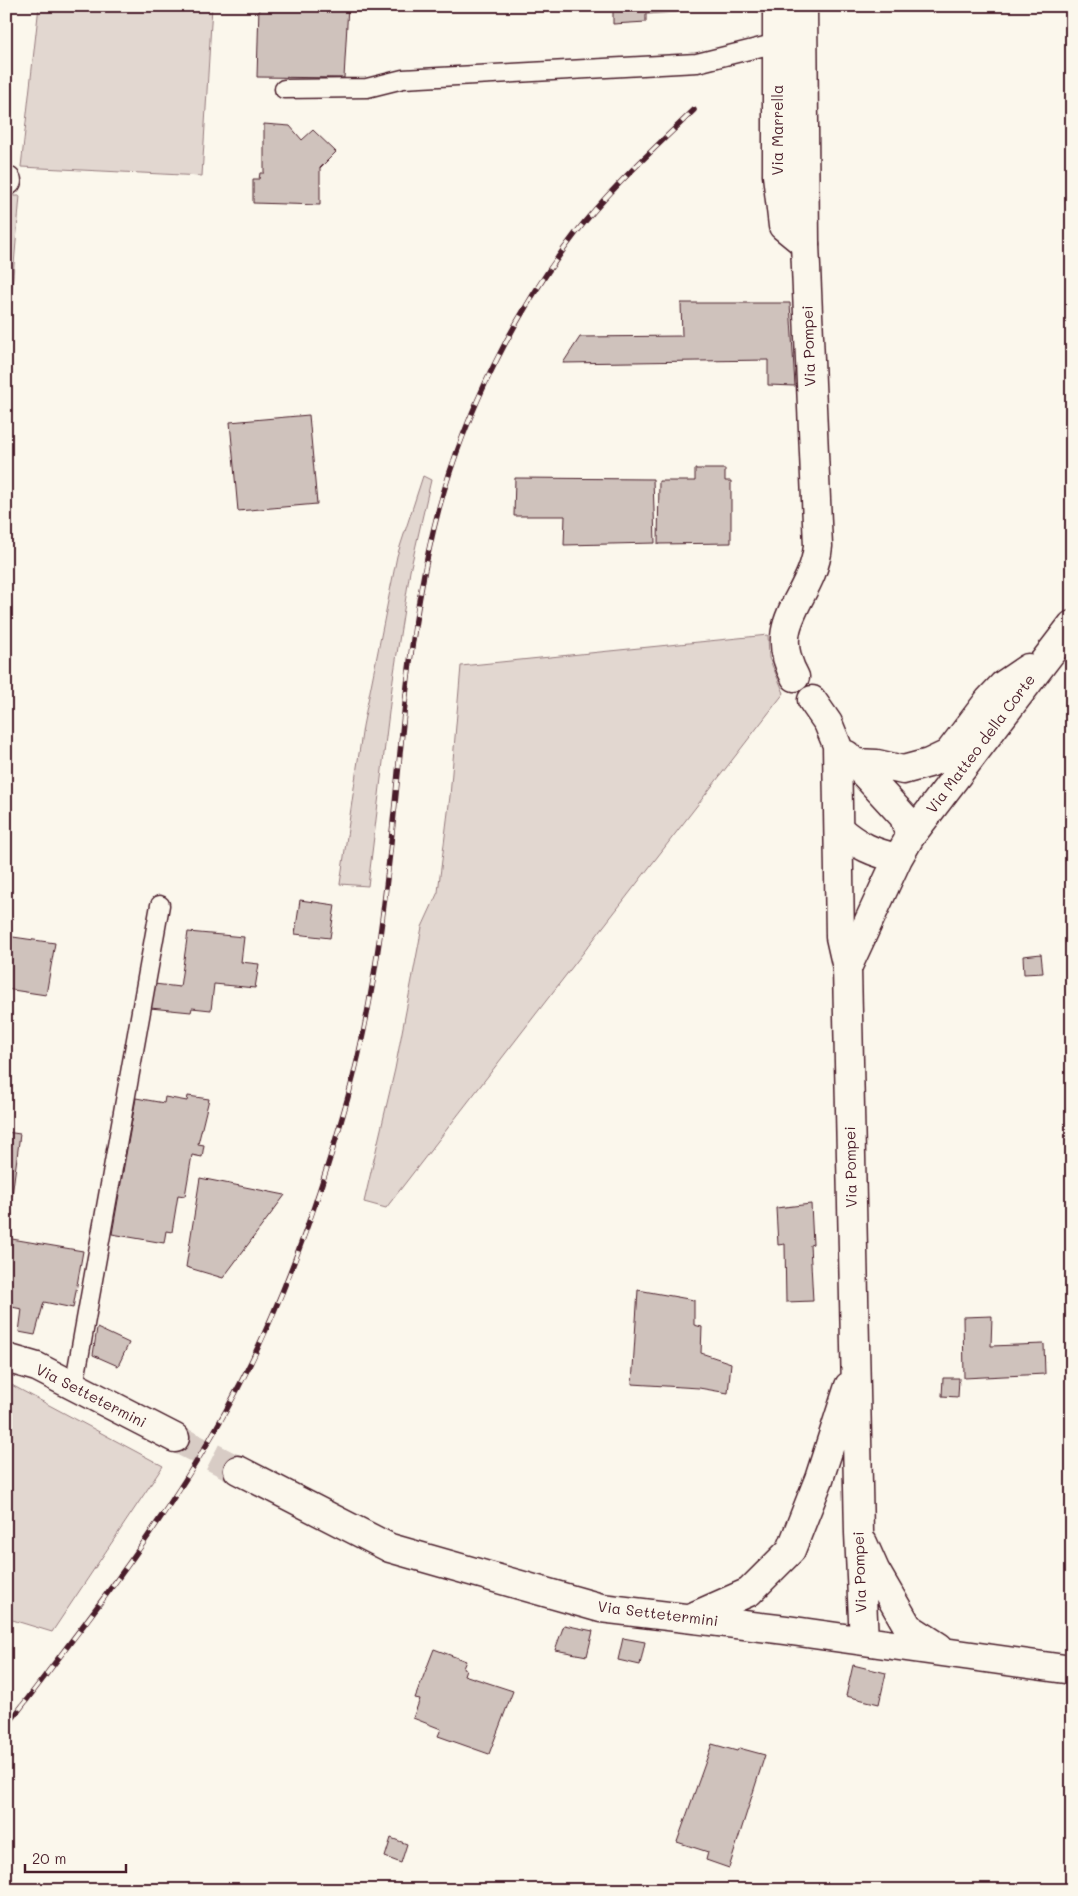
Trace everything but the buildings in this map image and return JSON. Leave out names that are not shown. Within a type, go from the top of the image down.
[{"type":"street","name":"Via Marrella","points":[[777,6],[777,175],[783,226],[805,244]]},
{"type":"street","name":"Via Pompei","points":[[795,677],[788,666],[785,651],[785,630],[814,566],[818,546],[805,244],[803,6]]},
{"type":"street","name":"Via Matteo della Corte","points":[[847,968],[904,847],[1072,625]]},
{"type":"street","name":"Via Matteo della Corte","points":[[846,754],[903,770],[929,763],[948,754],[1003,685],[1052,652]]},
{"type":"street","name":"Via Pompei","points":[[812,700],[828,722],[846,754],[839,829],[840,937],[847,968],[859,1533],[864,1641]]},
{"type":"street","name":"Via Matteo della Corte","points":[[846,754],[904,817],[904,847]]},
{"type":"street","points":[[839,829],[857,845],[877,854],[904,847]]},
{"type":"street","name":"Via Settetermini","points":[[6,1358],[37,1367],[175,1438]]},
{"type":"street","points":[[690,1618],[749,1592],[791,1550],[819,1479],[855,1365]]},
{"type":"street","name":"Via Settetermini","points":[[238,1470],[390,1548],[601,1608],[690,1618],[1072,1670]]},
{"type":"street","points":[[859,1533],[874,1570],[908,1627],[947,1652]]},
{"type":"lane","points":[[284,89],[367,88],[403,79],[697,63],[777,43]]},
{"type":"lane","points":[[74,1386],[160,904]]},
{"type":"shaded area","points":[[39,6],[212,6],[202,176],[21,167]]},
{"type":"shaded area","points":[[6,196],[20,196],[6,356]]},
{"type":"shaded area","points":[[423,476],[431,480],[410,571],[393,679],[368,886],[340,884],[363,726],[397,556]]},
{"type":"shaded area","points":[[768,635],[769,658],[784,693],[386,1208],[364,1202],[395,1069],[422,927],[438,892],[450,796],[461,666]]},
{"type":"shaded area","points":[[6,1382],[163,1466],[52,1632],[6,1618]]},
{"type":"tunnel","points":[[175,1438],[238,1470]]},
{"type":"railway","points":[[6,1727],[115,1583],[191,1471],[236,1393],[292,1269],[336,1140],[360,1049],[378,951],[405,704],[418,605],[439,508],[450,472],[478,400],[512,330],[575,234],[617,186],[694,110]]}]
